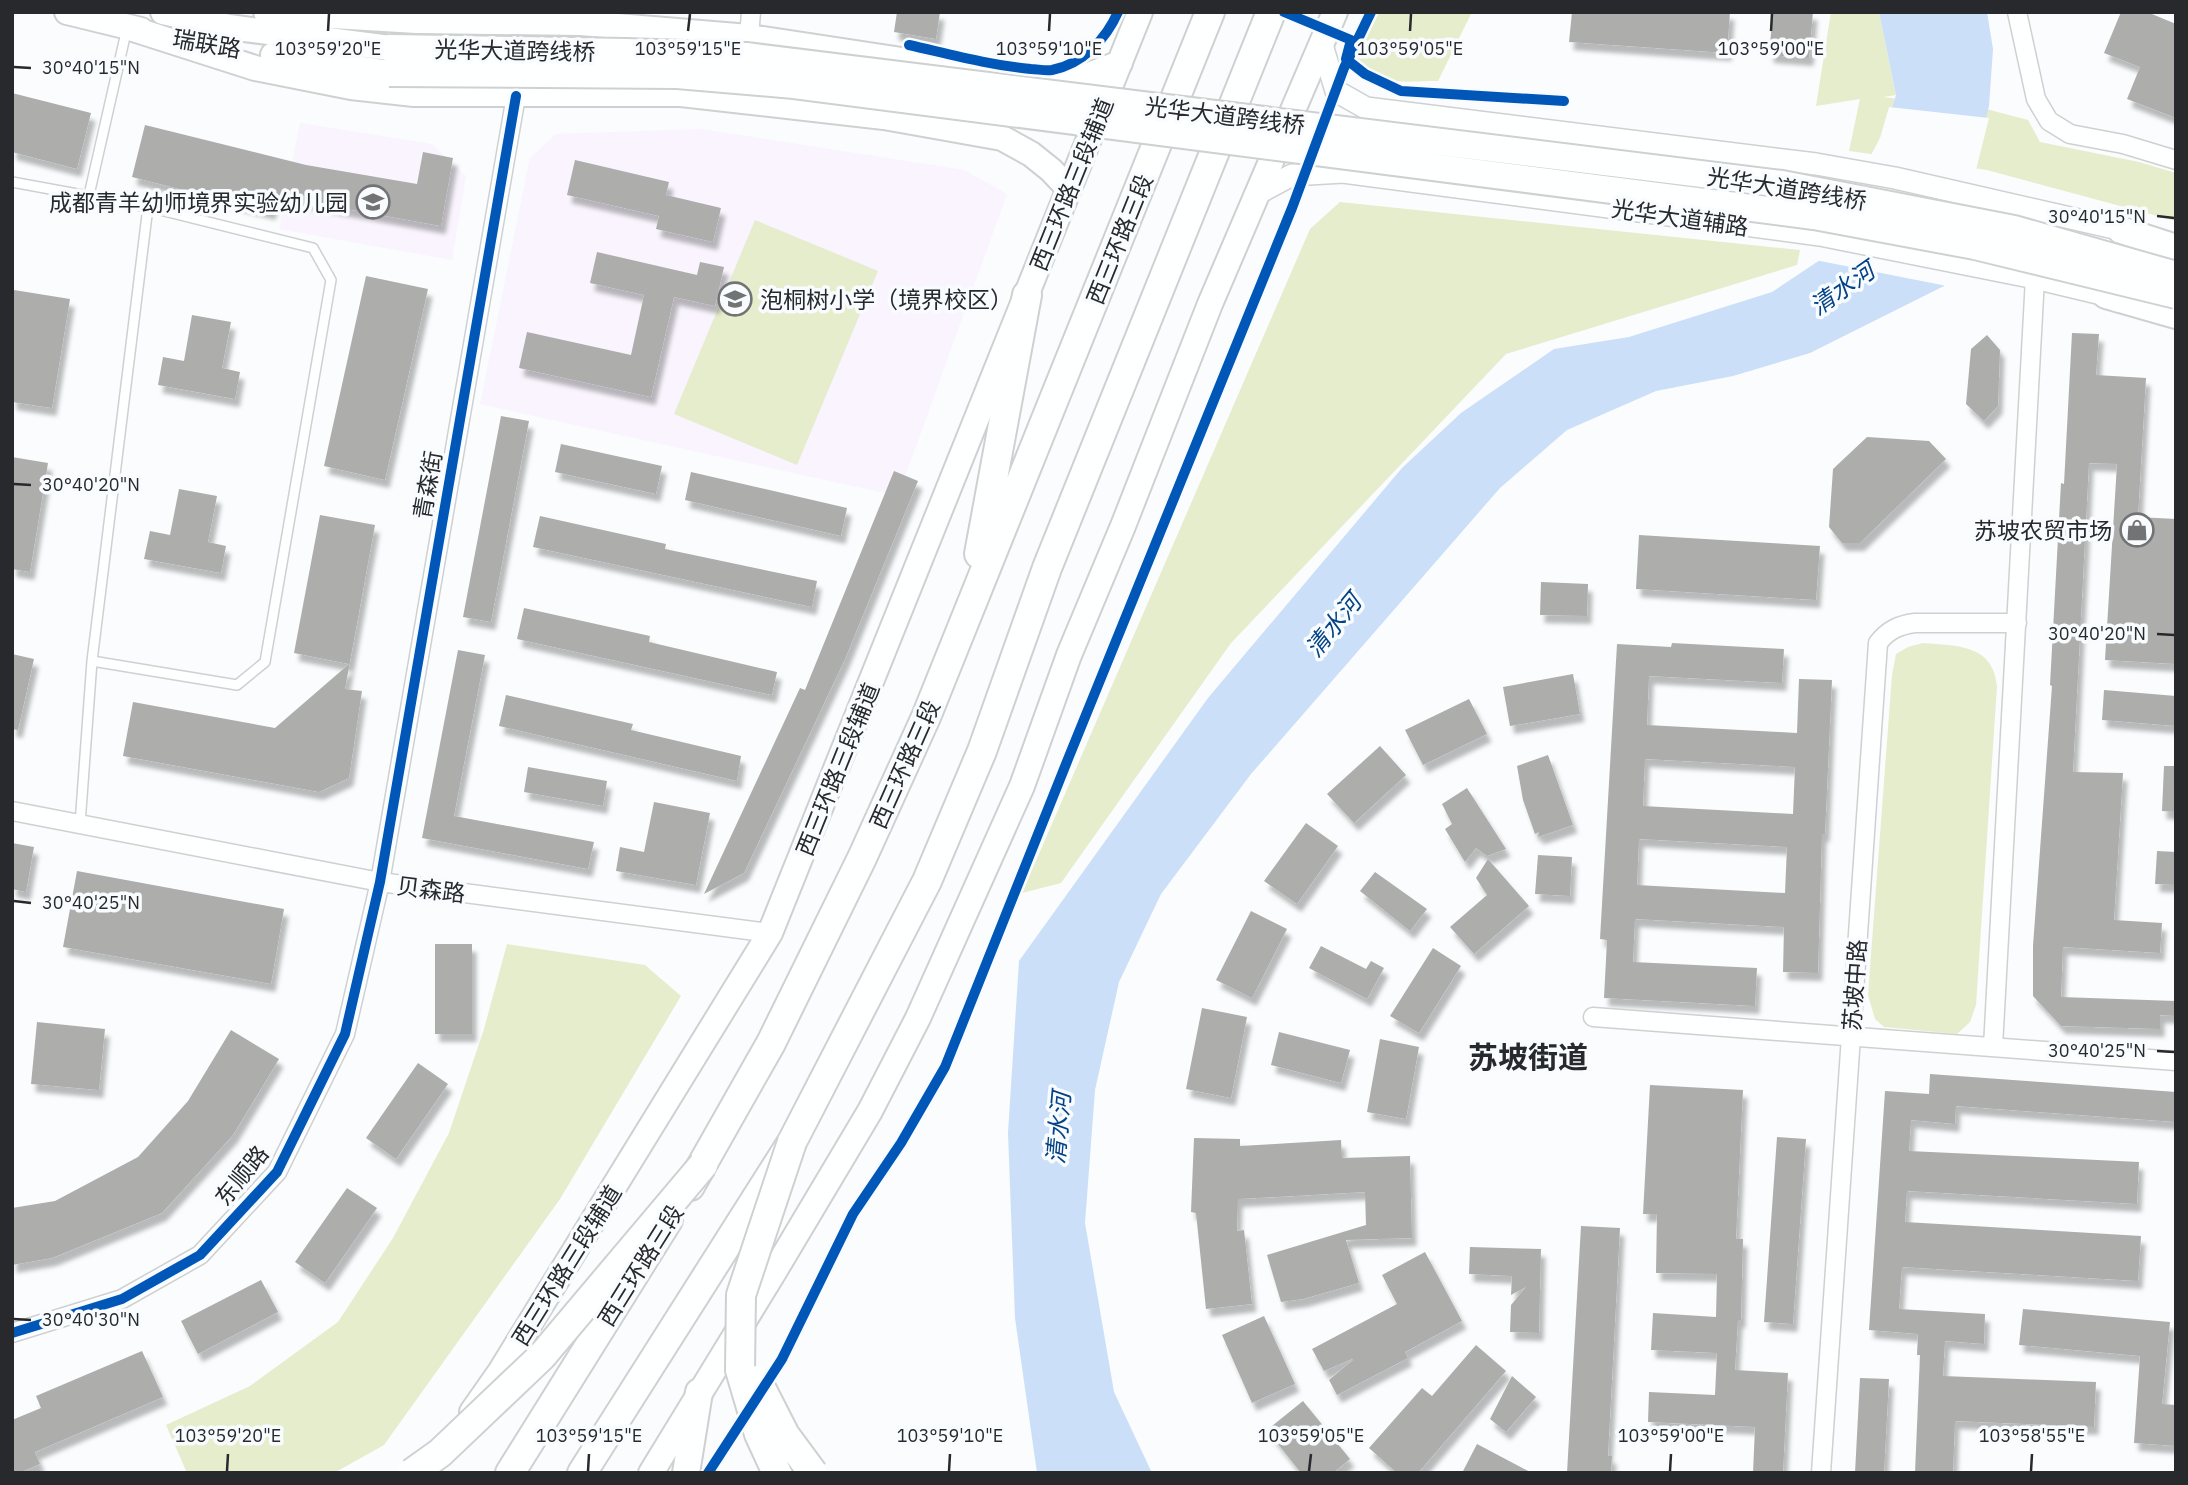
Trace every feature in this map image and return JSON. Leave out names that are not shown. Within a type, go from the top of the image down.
[{"type":"highway","name":"西三环路三段","points":[[510,1473],[703,1165],[777,1030],[862,858],[926,718],[1210,12]]},
{"type":"highway","points":[[582,1473],[792,1142],[927,881],[982,751],[1047,568],[1271,12]]},
{"type":"highway","points":[[968,613],[1027,295]]},
{"type":"highway","points":[[777,1473],[759,1434],[740,1370],[741,1295],[792,1142]]},
{"type":"highway","points":[[412,1473],[440,1453],[542,1356],[703,1165]]},
{"type":"highway","points":[[741,1301],[747,1349],[759,1387],[785,1435],[813,1473]]},
{"type":"main road","name":"瑞联路","points":[[67,12],[215,46],[389,60]]},
{"type":"main road","name":"瑞联路","points":[[163,12],[389,60]]},
{"type":"main road","points":[[266,12],[417,21],[580,23],[749,37],[1027,79],[1071,82],[1120,63]]},
{"type":"main road","name":"西三环路三段辅道","points":[[430,1473],[500,1372],[770,933],[1140,12]]},
{"type":"main road","points":[[651,1473],[870,1111],[918,1018],[1022,786],[1069,655],[1210,304],[1335,12]]},
{"type":"main road","points":[[127,27],[255,68],[351,87],[414,94],[681,94],[884,117],[1002,138],[1031,154],[1069,189]]},
{"type":"main road","name":"光华大道跨线桥","points":[[389,60],[638,52],[746,56],[1782,184],[2014,229],[2176,275]]},
{"type":"main road","name":"光华大道跨线桥","points":[[389,60],[677,75],[794,85],[1814,216],[1975,246],[2176,295]]},
{"type":"main road","points":[[1002,138],[1027,79]]},
{"type":"main road","points":[[2120,230],[2176,248]]},
{"type":"main road","points":[[2106,295],[2176,315]]},
{"type":"main road","points":[[686,1473],[699,1392]]},
{"type":"street","points":[[749,37],[751,12]]},
{"type":"street","points":[[2017,12],[2036,99],[2049,121],[2070,134],[2123,144],[2176,160]]},
{"type":"street","points":[[1322,45],[1336,91],[1366,107],[1816,164],[2176,240]]},
{"type":"street","name":"青森街","points":[[380,882],[516,96]]},
{"type":"street","name":"光华大道辅路","points":[[1255,195],[1292,175],[1343,172],[1820,235],[2106,295],[2176,327]]},
{"type":"street","points":[[1993,1047],[2035,278]]},
{"type":"street","name":"苏坡中路","points":[[1821,1473],[1878,643],[1884,635],[1899,625],[2017,623]]},
{"type":"street","name":"贝森路","points":[[12,811],[380,882],[770,933]]},
{"type":"street","name":"东顺路","points":[[12,1334],[122,1299],[200,1255],[277,1172],[345,1034],[380,882]]},
{"type":"street","points":[[1594,1017],[2176,1061]]},
{"type":"lane","points":[[89,195],[127,27]]},
{"type":"lane","points":[[12,182],[148,206],[313,248],[331,280],[265,662],[237,685],[92,661]]},
{"type":"lane","points":[[80,824],[92,661],[148,206]]},
{"type":"shaded area","name":"成都青羊幼师境界实验幼儿园","points":[[300,123],[432,144],[466,176],[452,260],[279,229]]},
{"type":"shaded area","name":"泡桐树小学（境界校区）","points":[[701,129],[964,170],[1007,194],[898,496],[480,404],[530,158],[556,134]]},
{"type":"green space","points":[[1368,12],[1472,12],[1438,81],[1411,82],[1376,76],[1358,61],[1351,48]]},
{"type":"green space","points":[[1831,12],[1879,12],[1896,95],[1883,97],[1990,110],[2028,120],[2040,142],[2139,162],[2176,173],[2176,221],[1987,170],[1849,151],[1860,99],[1816,106]]},
{"type":"green space","points":[[1340,202],[1800,250],[1797,265],[1506,354],[1231,643],[1061,883],[1022,893],[1310,229]]},
{"type":"green space","points":[[755,220],[878,271],[797,465],[674,414]]},
{"type":"green space","points":[[1923,643],[1960,647],[1981,655],[1989,662],[1997,686],[1976,1005],[1970,1022],[1957,1034],[1884,1027],[1875,1019],[1868,995],[1892,675],[1896,654]]},
{"type":"green space","points":[[507,944],[645,965],[681,996],[560,1199],[384,1445],[334,1473],[187,1473],[166,1425],[250,1386],[338,1322],[393,1238],[449,1133],[484,1029]]},
{"type":"water","name":"清水河","points":[[1879,12],[1987,12],[1993,49],[1989,106],[1944,286],[1810,353],[1733,376],[1656,391],[1567,430],[1500,488],[1251,774],[1161,894],[1119,982],[1095,1090],[1085,1223],[1114,1392],[1152,1473],[1037,1473],[1015,1318],[1008,1133],[1019,961],[1208,698],[1402,468],[1461,413],[1554,349],[1629,337],[1772,292],[1820,260],[1883,139],[1896,95]]},
{"type":"pier","points":[[1889,107],[1989,118],[1947,286],[1815,260],[1880,138]]},
{"type":"building","points":[[897,12],[940,12],[936,39],[894,32]]},
{"type":"building","points":[[1572,12],[1730,12],[1727,53],[1569,42]]},
{"type":"building","points":[[1773,12],[1813,12],[1809,58],[1769,55]]},
{"type":"building","points":[[2121,12],[2147,12],[2176,24],[2176,118],[2127,99],[2140,67],[2104,53]]},
{"type":"building","points":[[12,93],[91,113],[77,169],[12,152]]},
{"type":"building","points":[[145,125],[306,165],[417,184],[423,152],[453,158],[441,226],[275,196],[271,212],[132,177]]},
{"type":"building","points":[[575,160],[669,182],[666,195],[721,208],[713,242],[656,229],[659,216],[567,195]]},
{"type":"building","points":[[597,252],[697,275],[700,262],[724,267],[715,306],[674,297],[651,397],[519,368],[527,332],[631,355],[644,295],[590,283]]},
{"type":"building","points":[[366,276],[428,289],[385,480],[324,466]]},
{"type":"building","points":[[14,290],[70,299],[52,408],[12,402]]},
{"type":"building","points":[[192,315],[231,322],[222,368],[240,372],[235,399],[158,385],[163,357],[184,361]]},
{"type":"building","points":[[2072,333],[2099,334],[2096,375],[2146,378],[2138,517],[2176,519],[2176,664],[2105,660],[2117,464],[2089,463],[2073,772],[2123,773],[2114,920],[2162,923],[2160,953],[2063,947],[2061,997],[2176,1001],[2176,1016],[2160,1015],[2160,1029],[2061,1026],[2033,996],[2033,946],[2052,686],[2061,483],[2064,484]]},
{"type":"building","points":[[1987,335],[2000,350],[1998,406],[1984,421],[1966,404],[1971,349]]},
{"type":"building","points":[[501,416],[529,421],[491,622],[463,617]]},
{"type":"building","points":[[1867,437],[1929,441],[1946,459],[1860,543],[1842,543],[1829,527],[1833,469]]},
{"type":"building","points":[[561,444],[662,466],[656,494],[555,472]]},
{"type":"building","points":[[12,457],[48,463],[30,572],[12,569]]},
{"type":"building","points":[[894,471],[918,481],[845,659],[744,873],[704,894],[800,688],[805,690]]},
{"type":"building","points":[[691,472],[847,508],[841,536],[685,500]]},
{"type":"building","points":[[179,489],[217,496],[208,542],[226,546],[221,573],[144,559],[150,531],[170,535]]},
{"type":"building","points":[[320,515],[375,525],[345,689],[362,691],[349,778],[319,792],[123,756],[133,702],[275,728],[349,664],[294,653]]},
{"type":"building","points":[[540,516],[666,544],[665,549],[817,581],[812,607],[533,547]]},
{"type":"building","points":[[1639,535],[1820,546],[1816,600],[1636,589]]},
{"type":"building","points":[[1541,582],[1588,584],[1587,616],[1540,615]]},
{"type":"building","points":[[524,608],[650,636],[649,642],[777,672],[772,695],[517,639]]},
{"type":"building","points":[[1672,643],[1784,649],[1782,683],[1649,676],[1647,725],[1797,733],[1799,679],[1832,680],[1825,834],[1822,834],[1818,973],[1783,972],[1784,927],[1635,919],[1633,962],[1757,968],[1755,1006],[1604,998],[1607,940],[1600,939],[1617,644],[1671,647]],"holes":[[[1645,759],[1795,767],[1793,814],[1643,806]],[[1639,839],[1787,847],[1785,893],[1637,885]]]},
{"type":"building","points":[[458,650],[485,655],[454,816],[594,842],[588,869],[422,838]]},
{"type":"building","points":[[12,654],[34,659],[18,730],[12,729]]},
{"type":"building","points":[[1573,674],[1580,714],[1510,726],[1503,687]]},
{"type":"building","points":[[2104,690],[2176,696],[2176,726],[2102,720]]},
{"type":"building","points":[[506,695],[633,724],[631,730],[741,756],[737,781],[499,726]]},
{"type":"building","points":[[1469,699],[1487,734],[1423,765],[1405,730]]},
{"type":"building","points":[[1380,746],[1406,775],[1354,823],[1327,794]]},
{"type":"building","points":[[1548,755],[1573,825],[1538,837],[1539,832],[1535,834],[1523,800],[1517,766]]},
{"type":"building","points":[[2164,766],[2176,766],[2176,812],[2162,811]]},
{"type":"building","points":[[528,767],[607,781],[603,806],[524,792]]},
{"type":"building","points":[[1467,788],[1506,849],[1487,856],[1476,848],[1465,862],[1445,829],[1452,824],[1442,804]]},
{"type":"building","points":[[654,802],[710,813],[696,885],[616,871],[620,847],[644,852]]},
{"type":"building","points":[[1306,823],[1338,846],[1297,904],[1264,881]]},
{"type":"building","points":[[12,843],[34,847],[26,892],[12,889]]},
{"type":"building","points":[[2157,851],[2176,852],[2176,885],[2155,884]]},
{"type":"building","points":[[1538,855],[1572,857],[1570,896],[1535,894]]},
{"type":"building","points":[[1488,859],[1529,906],[1474,954],[1450,927],[1487,895],[1476,878]]},
{"type":"building","points":[[77,871],[284,909],[271,984],[63,947]]},
{"type":"building","points":[[1375,872],[1427,909],[1410,931],[1360,891]]},
{"type":"building","points":[[1251,911],[1287,929],[1252,998],[1216,980]]},
{"type":"building","points":[[435,944],[472,944],[472,1034],[435,1034]]},
{"type":"building","points":[[1321,946],[1366,969],[1371,961],[1384,968],[1367,999],[1309,968]]},
{"type":"building","points":[[1433,948],[1461,966],[1419,1033],[1390,1016]]},
{"type":"building","points":[[1202,1008],[1247,1017],[1231,1098],[1186,1089]]},
{"type":"building","points":[[37,1022],[105,1029],[99,1090],[31,1084]]},
{"type":"building","points":[[231,1030],[279,1059],[233,1135],[162,1213],[52,1258],[12,1265],[12,1208],[55,1201],[138,1157],[188,1101]]},
{"type":"building","points":[[1279,1032],[1350,1050],[1341,1083],[1271,1065]]},
{"type":"building","points":[[1380,1039],[1419,1047],[1406,1119],[1367,1112]]},
{"type":"building","points":[[418,1063],[448,1084],[396,1159],[366,1138]]},
{"type":"building","points":[[1930,1074],[2176,1092],[2176,1122],[1956,1106],[1955,1124],[1911,1120],[1909,1151],[2139,1162],[2137,1204],[1907,1191],[1905,1222],[2141,1236],[2138,1281],[1902,1267],[1899,1309],[1985,1314],[1984,1344],[1945,1341],[1943,1376],[2096,1382],[2094,1427],[1955,1421],[1953,1473],[1915,1473],[1920,1355],[1917,1355],[1918,1334],[1869,1330],[1885,1091],[1929,1094]]},
{"type":"building","points":[[1650,1085],[1743,1090],[1736,1239],[1743,1239],[1741,1320],[1738,1320],[1735,1370],[1788,1373],[1783,1473],[1753,1473],[1755,1427],[1648,1422],[1649,1392],[1715,1395],[1717,1353],[1651,1350],[1653,1313],[1716,1317],[1717,1274],[1656,1273],[1657,1214],[1643,1214]]},
{"type":"building","points":[[1777,1137],[1806,1139],[1793,1324],[1764,1322]]},
{"type":"building","points":[[1194,1138],[1240,1139],[1240,1146],[1341,1140],[1342,1158],[1410,1156],[1412,1238],[1346,1240],[1359,1283],[1303,1299],[1281,1302],[1267,1255],[1366,1225],[1365,1192],[1238,1199],[1237,1231],[1244,1230],[1252,1304],[1206,1309],[1196,1213],[1191,1212]]},
{"type":"building","points":[[347,1188],[377,1208],[325,1283],[295,1262]]},
{"type":"building","points":[[1581,1226],[1620,1228],[1608,1456],[1612,1456],[1611,1473],[1567,1473]]},
{"type":"building","points":[[1470,1247],[1541,1249],[1539,1333],[1510,1332],[1511,1305],[1526,1287],[1511,1295],[1512,1276],[1469,1274]]},
{"type":"building","points":[[1425,1252],[1462,1321],[1405,1352],[1408,1358],[1337,1395],[1329,1380],[1353,1360],[1324,1371],[1312,1349],[1397,1304],[1382,1275]]},
{"type":"building","points":[[261,1280],[278,1312],[198,1354],[181,1321]]},
{"type":"building","points":[[2023,1309],[2170,1322],[2162,1404],[2176,1405],[2176,1446],[2134,1443],[2140,1356],[2019,1345]]},
{"type":"building","points":[[1264,1316],[1295,1384],[1252,1403],[1222,1335]]},
{"type":"building","points":[[1476,1345],[1506,1371],[1418,1473],[1397,1473],[1369,1448],[1422,1388],[1432,1396]]},
{"type":"building","points":[[142,1351],[163,1397],[35,1452],[40,1464],[19,1473],[12,1473],[12,1420],[41,1408],[36,1396]]},
{"type":"building","points":[[1512,1376],[1536,1397],[1506,1432],[1490,1419]]},
{"type":"building","points":[[1860,1378],[1889,1379],[1884,1473],[1855,1473]]},
{"type":"building","points":[[1303,1401],[1350,1459],[1333,1473],[1301,1473],[1267,1430]]},
{"type":"building","points":[[1477,1444],[1532,1473],[1462,1473]]},
{"type":"cycle path","points":[[909,45],[1000,65],[1052,70],[1074,62],[1092,49],[1107,32],[1118,12]]},
{"type":"cycle path","points":[[1284,12],[1351,40],[1346,59],[1365,74],[1401,91],[1564,101]]},
{"type":"cycle path","points":[[708,1473],[782,1359],[853,1214],[901,1143],[945,1067],[1292,208],[1344,68],[1371,12]]},
{"type":"cycle path","points":[[12,1333],[122,1299],[200,1255],[277,1172],[345,1034],[380,882],[516,96]]},
{"type":"place","name":"成都青羊幼师境界实验幼儿园","points":[[373,202]]},
{"type":"place","name":"泡桐树小学（境界校区）","points":[[735,299]]},
{"type":"place","name":"苏坡农贸市场","points":[[2137,530]]},
{"type":"district","name":"苏坡街道","points":[[1528,1056]]}]
